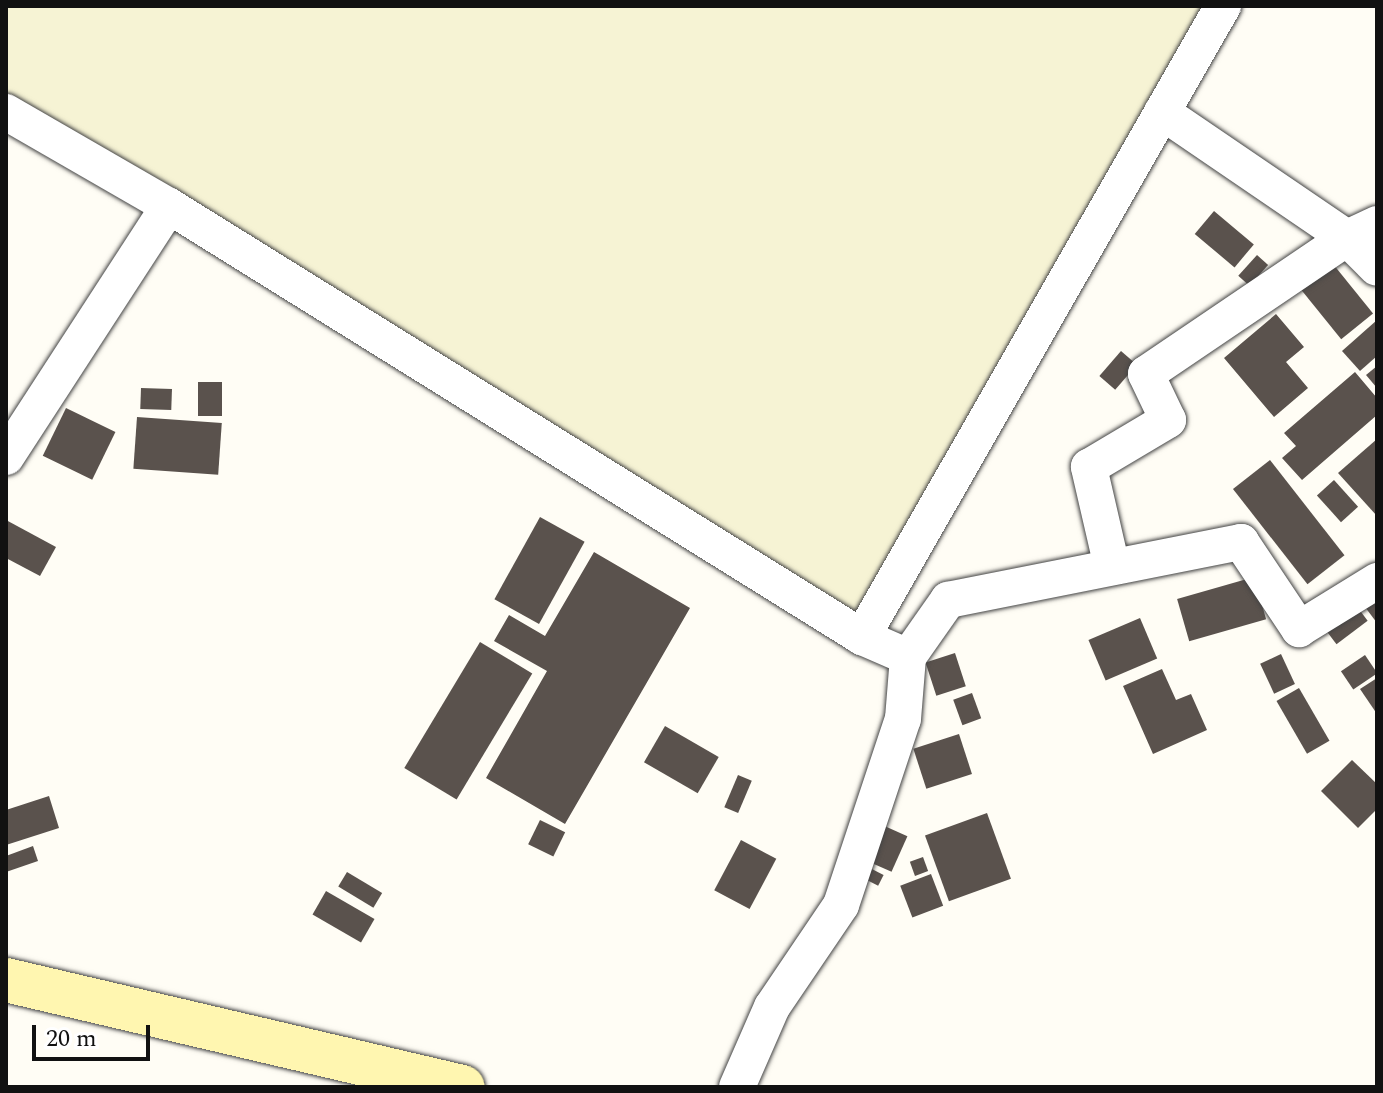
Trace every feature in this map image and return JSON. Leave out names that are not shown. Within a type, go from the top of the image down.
[{"type":"main road","points":[[6,980],[463,1087]]},
{"type":"street","points":[[862,637],[1223,6]]},
{"type":"street","points":[[6,112],[169,206],[862,637],[908,657]]},
{"type":"street","points":[[1162,112],[1362,231],[1377,268]]},
{"type":"street","points":[[6,457],[169,206]]},
{"type":"street","points":[[1112,567],[1089,467],[1168,420],[1146,374],[1362,231]]},
{"type":"street","points":[[737,1087],[772,1007],[841,905],[903,719],[908,657],[948,600],[1241,542],[1299,629],[1377,581]]},
{"type":"shaded area","points":[[6,6],[1223,6],[862,637],[6,123]]},
{"type":"building","points":[[1214,211],[1254,244],[1235,267],[1195,234]]},
{"type":"building","points":[[1257,255],[1268,265],[1249,286],[1238,276]]},
{"type":"building","points":[[1329,259],[1373,313],[1341,339],[1297,285]]},
{"type":"building","points":[[1276,314],[1304,347],[1286,362],[1308,388],[1274,417],[1224,358]]},
{"type":"building","points":[[1377,320],[1377,356],[1360,371],[1342,351]]},
{"type":"building","points":[[1121,351],[1137,365],[1115,390],[1099,376]]},
{"type":"building","points":[[1377,366],[1377,388],[1366,375]]},
{"type":"building","points":[[1355,372],[1377,398],[1377,415],[1302,480],[1282,458],[1296,446],[1284,433]]},
{"type":"building","points":[[198,382],[222,382],[222,416],[198,416]]},
{"type":"building","points":[[141,388],[172,389],[171,410],[140,409]]},
{"type":"building","points":[[66,408],[115,432],[92,480],[43,456]]},
{"type":"building","points":[[137,417],[222,423],[218,475],[133,469]]},
{"type":"building","points":[[1377,439],[1377,516],[1338,473]]},
{"type":"building","points":[[1270,460],[1344,555],[1307,584],[1233,489]]},
{"type":"building","points":[[1334,480],[1358,507],[1341,522],[1317,495]]},
{"type":"building","points":[[540,517],[585,542],[539,624],[494,599]]},
{"type":"building","points":[[6,520],[56,547],[40,576],[6,558]]},
{"type":"building","points":[[594,552],[690,608],[565,824],[486,778],[547,671],[494,641],[509,615],[545,636]]},
{"type":"building","points":[[1254,577],[1266,619],[1189,641],[1177,599]]},
{"type":"building","points":[[1377,593],[1377,623],[1362,603]]},
{"type":"building","points":[[1355,604],[1368,621],[1336,644],[1324,627]]},
{"type":"building","points":[[1140,618],[1157,659],[1106,680],[1088,640]]},
{"type":"building","points":[[480,642],[532,673],[457,799],[404,768]]},
{"type":"building","points":[[955,653],[966,686],[936,696],[926,663]]},
{"type":"building","points":[[1281,654],[1295,684],[1274,694],[1260,664]]},
{"type":"building","points":[[1365,655],[1377,673],[1353,689],[1341,671]]},
{"type":"building","points":[[1162,669],[1176,700],[1191,694],[1207,730],[1153,754],[1123,686]]},
{"type":"building","points":[[1377,678],[1377,714],[1360,689]]},
{"type":"building","points":[[1299,688],[1330,741],[1307,754],[1276,701]]},
{"type":"building","points":[[972,693],[981,718],[962,725],[953,700]]},
{"type":"building","points":[[665,726],[719,757],[698,793],[644,762]]},
{"type":"building","points":[[959,734],[972,774],[926,789],[913,749]]},
{"type":"building","points":[[1352,760],[1377,784],[1377,809],[1358,828],[1321,791]]},
{"type":"building","points":[[738,775],[752,781],[738,813],[724,807]]},
{"type":"building","points":[[49,796],[59,828],[6,845],[6,810]]},
{"type":"building","points":[[987,813],[1011,879],[949,901],[925,836]]},
{"type":"building","points":[[540,820],[565,832],[553,857],[528,844]]},
{"type":"building","points":[[880,824],[907,836],[892,872],[864,860]]},
{"type":"building","points":[[741,840],[776,859],[750,909],[714,890]]},
{"type":"building","points":[[33,846],[38,861],[6,872],[6,856]]},
{"type":"building","points":[[923,857],[928,871],[915,876],[910,862]]},
{"type":"building","points":[[864,865],[884,875],[878,886],[859,876]]},
{"type":"building","points":[[347,872],[382,893],[373,908],[338,887]]},
{"type":"building","points":[[931,874],[943,906],[912,918],[900,886]]},
{"type":"building","points":[[326,891],[374,919],[361,942],[312,914]]}]
